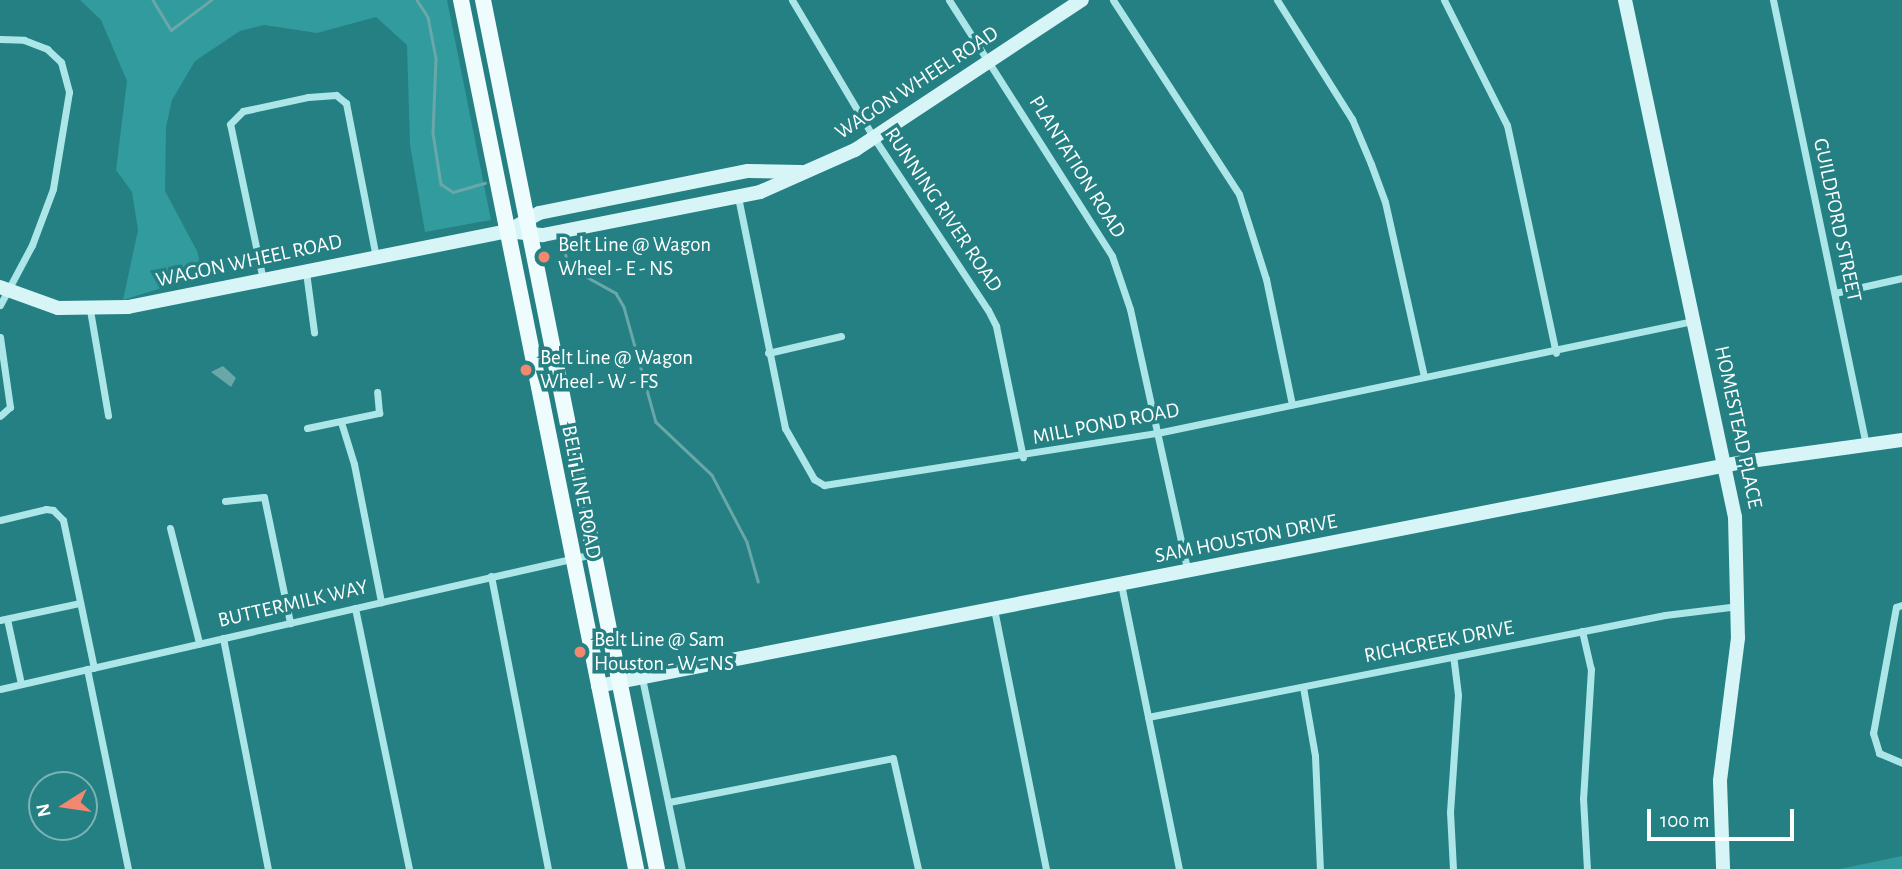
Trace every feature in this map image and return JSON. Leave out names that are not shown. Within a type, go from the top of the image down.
[{"type":"main road","name":"BELT LINE ROAD","points":[[461,0],[636,869]]},
{"type":"main road","name":"BELT LINE ROAD","points":[[484,0],[657,869]]},
{"type":"main road","points":[[538,389],[559,385]]},
{"type":"street","name":"RUNNING RIVER ROAD","points":[[792,0],[874,138],[971,280],[996,326],[1023,457]]},
{"type":"street","name":"PLANTATION ROAD","points":[[949,0],[1112,256],[1130,309],[1188,572]]},
{"type":"street","name":"WAGON WHEEL ROAD","points":[[508,231],[531,237],[737,197],[806,172],[874,138],[1082,0]]},
{"type":"street","points":[[1112,0],[1239,194],[1266,279],[1292,404]]},
{"type":"street","points":[[1277,0],[1352,119],[1371,164],[1385,202],[1424,377]]},
{"type":"street","points":[[1444,0],[1507,125],[1556,353]]},
{"type":"street","name":"HOMESTEAD PLACE","points":[[1625,0],[1726,466],[1736,525],[1739,606],[1720,781],[1723,869]]},
{"type":"street","name":"GUILDFORD STREET","points":[[1773,0],[1867,447]]},
{"type":"street","points":[[3,38],[35,44],[55,56],[66,72],[69,92],[53,189],[3,295]]},
{"type":"street","points":[[263,280],[230,124],[233,116],[308,97],[342,97],[376,257]]},
{"type":"street","name":"WAGON WHEEL ROAD","points":[[3,295],[58,308],[90,310],[128,307],[508,231],[527,217],[733,174],[762,169],[806,172]]},
{"type":"street","points":[[733,174],[737,197]]},
{"type":"street","name":"MILL POND ROAD","points":[[737,197],[785,428],[814,479],[824,485],[1023,457],[1157,433],[1424,377],[1556,353],[1694,321]]},
{"type":"street","points":[[594,202],[598,224]]},
{"type":"street","points":[[306,271],[314,332]]},
{"type":"street","points":[[1835,293],[1902,278]]},
{"type":"street","points":[[90,310],[108,415]]},
{"type":"street","points":[[768,353],[841,336]]},
{"type":"street","points":[[0,337],[10,407],[0,416]]},
{"type":"street","points":[[307,428],[379,413],[377,392]]},
{"type":"street","points":[[341,422],[354,464],[381,601]]},
{"type":"street","name":"SAM HOUSTON DRIVE","points":[[598,686],[1726,466],[1902,440]]},
{"type":"street","points":[[225,502],[264,497],[290,622]]},
{"type":"street","points":[[0,520],[53,510],[63,520],[128,869]]},
{"type":"street","points":[[170,527],[199,643]]},
{"type":"street","name":"BUTTERMILK WAY","points":[[0,689],[594,553]]},
{"type":"street","points":[[491,576],[548,869]]},
{"type":"street","points":[[1121,584],[1179,869]]},
{"type":"street","points":[[21,684],[3,620],[80,603]]},
{"type":"street","points":[[1902,605],[1896,607],[1873,733],[1879,753],[1902,763]]},
{"type":"street","name":"RICHCREEK DRIVE","points":[[1148,717],[1583,631],[1739,606]]},
{"type":"street","points":[[355,608],[409,869]]},
{"type":"street","points":[[994,609],[1046,869]]},
{"type":"street","points":[[1583,631],[1591,669],[1583,798],[1587,869]]},
{"type":"street","points":[[223,638],[268,869]]},
{"type":"street","points":[[1453,657],[1458,695],[1450,812],[1453,869]]},
{"type":"street","points":[[642,677],[682,869]]},
{"type":"street","points":[[1303,687],[1315,756],[1320,869]]},
{"type":"street","points":[[669,802],[893,758],[918,869]]},
{"type":"shaded area","points":[[80,0],[447,0],[491,220],[425,232],[410,145],[407,45],[376,17],[317,33],[264,25],[240,31],[195,61],[172,100],[166,127],[165,191],[197,251],[203,275],[123,300],[138,230],[132,192],[116,170],[127,81],[101,20]]},
{"type":"shaded area","points":[[223,366],[236,378],[231,387],[211,372]]},
{"type":"shaded area","points":[[1902,856],[1902,869],[1840,869]]},
{"type":"waterway","points":[[153,0],[171,30],[211,0]]},
{"type":"waterway","points":[[417,0],[428,17],[436,58],[433,133],[441,184],[453,192],[485,183]]},
{"type":"waterway","points":[[562,241],[569,267],[616,293],[624,307],[656,422],[712,475],[747,542],[758,581]]},
{"type":"place","name":"Belt Line @ Wagon Wheel - E - NS","points":[[544,257]]},
{"type":"place","name":"Belt Line @ Wagon Wheel - W - FS","points":[[526,370]]},
{"type":"place","name":"Belt Line @ Sam Houston - W - NS","points":[[580,652]]}]
